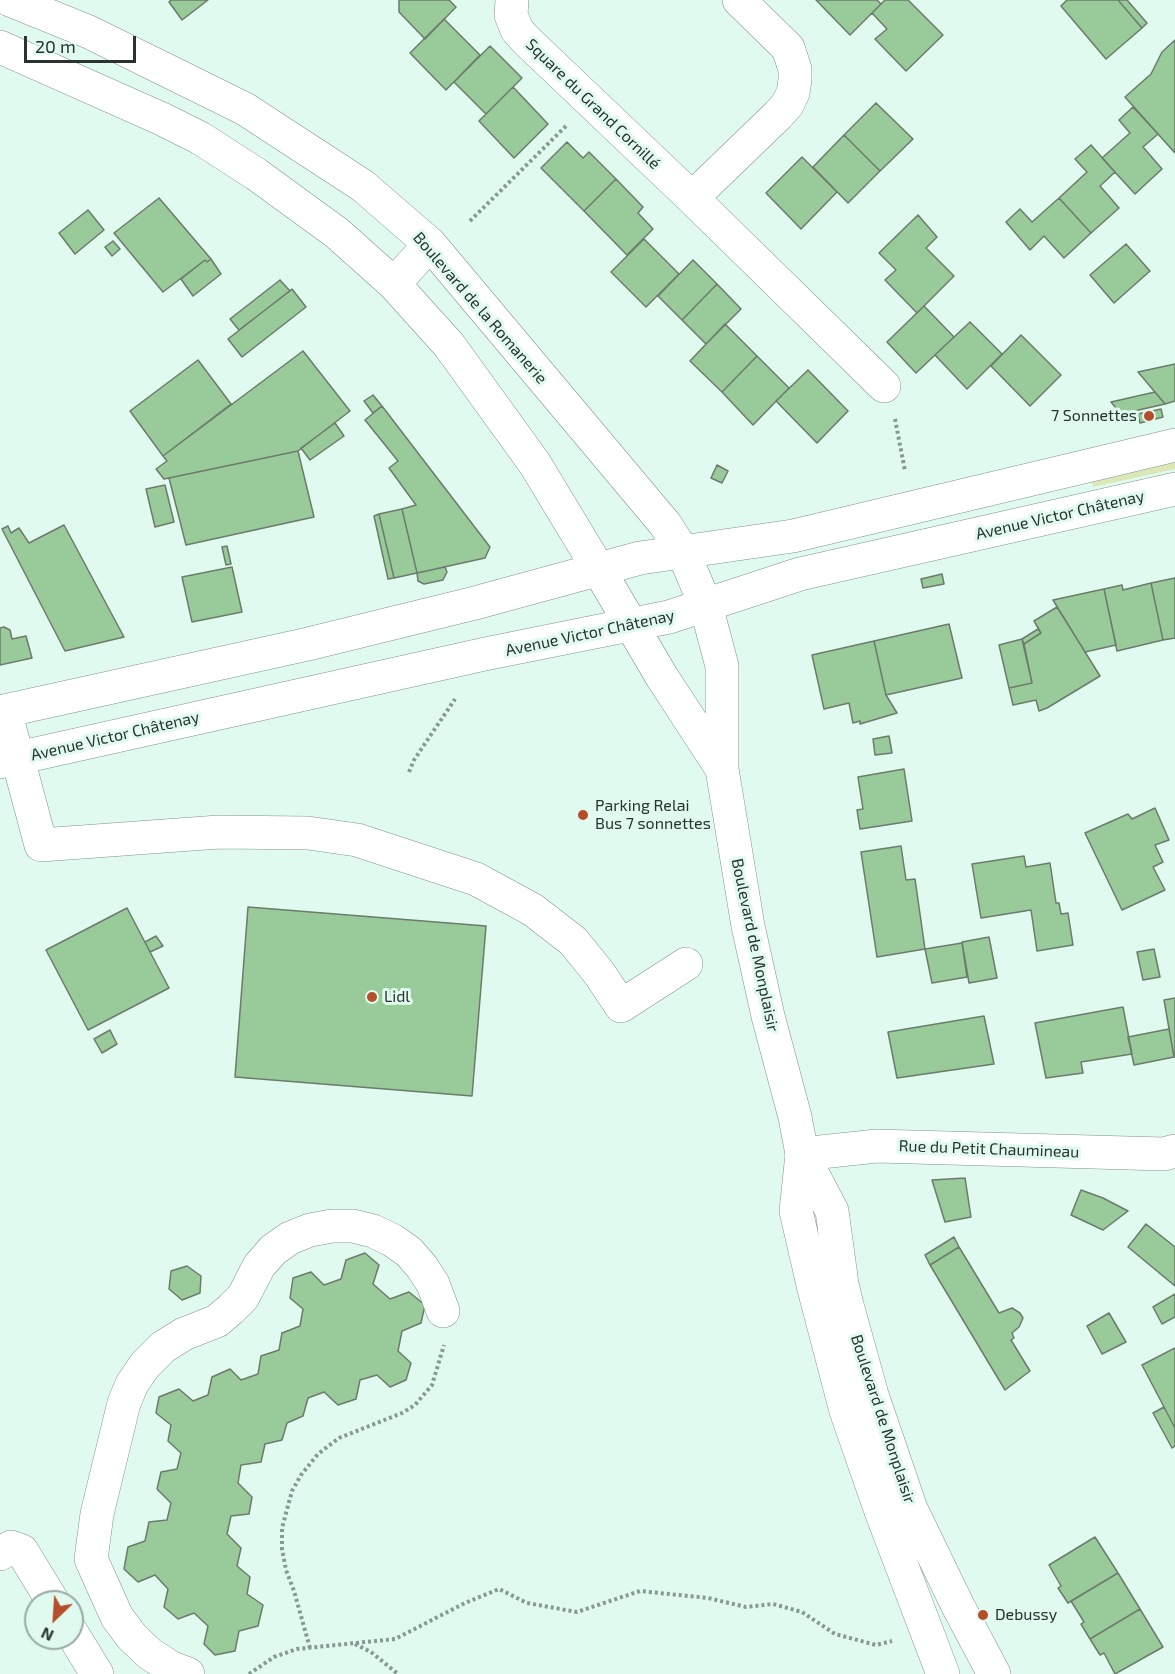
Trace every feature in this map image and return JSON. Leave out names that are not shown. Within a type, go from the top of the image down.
[{"type":"main road","name":"Boulevard de la Romanerie","points":[[10,0],[89,32],[245,109],[363,186],[430,244],[665,524],[682,552],[706,606]]},
{"type":"main road","name":"Square du Grand Cornillé","points":[[512,0],[511,15],[517,30],[526,40],[884,386]]},
{"type":"main road","points":[[692,198],[778,116],[793,93],[795,69],[788,48],[740,0]]},
{"type":"main road","points":[[0,47],[200,138],[256,174],[337,233],[394,284],[449,345],[535,464],[599,570]]},
{"type":"main road","points":[[394,284],[430,244]]},
{"type":"main road","points":[[686,963],[621,1006],[599,973],[573,941],[532,910],[476,879],[357,840],[308,833],[219,832],[41,845],[9,760],[2,712],[308,644],[640,558],[793,536],[944,502],[1071,468],[1175,445]]},
{"type":"main road","name":"Avenue Victor Châtenay","points":[[9,760],[485,654],[669,617],[800,573],[1175,489]]},
{"type":"main road","name":"Boulevard de Monplaisir","points":[[599,570],[662,677],[722,769]]},
{"type":"main road","name":"Boulevard de Monplaisir","points":[[706,606],[722,666],[722,769],[748,926],[768,1016],[795,1116],[802,1154],[796,1211],[846,1411],[882,1514],[943,1674]]},
{"type":"main road","name":"Rue du Petit Chaumineau","points":[[802,1154],[877,1146],[1171,1160]]},
{"type":"main road","name":"Boulevard de Monplaisir","points":[[802,1154],[831,1211],[847,1305],[872,1395],[911,1509],[957,1606],[994,1674]]},
{"type":"main road","points":[[188,1674],[172,1668],[150,1654],[132,1637],[113,1610],[91,1559],[97,1514],[124,1403],[132,1384],[145,1365],[163,1347],[184,1334],[217,1321],[231,1310],[243,1297],[259,1266],[273,1250],[290,1239],[321,1228],[353,1226],[373,1231],[392,1240],[409,1252],[422,1267],[436,1292],[443,1311]]},
{"type":"main road","points":[[11,1553],[43,1590]]},
{"type":"main road","points":[[83,1650],[98,1674]]},
{"type":"path","points":[[470,221],[572,121]]},
{"type":"path","points":[[884,386],[898,427],[906,471]]},
{"type":"path","points":[[409,772],[414,760],[455,698]]},
{"type":"path","points":[[310,1648],[286,1570],[282,1549],[285,1509],[292,1491],[301,1475],[318,1454],[339,1438],[402,1413],[426,1394],[437,1374],[444,1351],[443,1311]]},
{"type":"path","points":[[249,1674],[274,1657],[297,1649],[394,1639],[465,1603],[499,1589],[527,1603],[577,1612],[640,1591],[708,1598],[746,1607],[773,1604],[802,1612],[835,1634],[876,1645],[896,1640]]},
{"type":"path","points":[[355,1644],[371,1652],[398,1674]]},
{"type":"green space","points":[[1175,459],[1175,469],[1093,487],[1091,478]]},
{"type":"building","points":[[171,0],[208,0],[182,20],[169,2]]},
{"type":"building","points":[[399,0],[449,0],[456,7],[425,39],[399,12]]},
{"type":"building","points":[[816,0],[877,0],[881,4],[850,35]]},
{"type":"building","points":[[885,0],[908,0],[943,35],[906,71],[875,39],[887,29],[872,13]]},
{"type":"building","points":[[1067,0],[1118,0],[1142,28],[1106,59],[1061,6]]},
{"type":"building","points":[[1118,0],[1127,0],[1147,23],[1142,28]]},
{"type":"building","points":[[444,19],[480,55],[446,90],[410,53]]},
{"type":"building","points":[[1175,40],[1175,153],[1125,97],[1151,74],[1162,52]]},
{"type":"building","points":[[490,46],[522,78],[486,114],[454,82]]},
{"type":"building","points":[[513,87],[548,124],[514,158],[479,121]]},
{"type":"building","points":[[876,103],[913,139],[880,171],[844,135]]},
{"type":"building","points":[[1133,107],[1158,134],[1143,147],[1162,169],[1135,194],[1102,158],[1130,133],[1119,120]]},
{"type":"building","points":[[844,135],[880,171],[848,203],[813,167]]},
{"type":"building","points":[[567,142],[583,158],[589,152],[616,179],[584,211],[541,168]]},
{"type":"building","points":[[1091,145],[1115,172],[1100,186],[1119,208],[1091,233],[1059,198],[1087,172],[1075,159]]},
{"type":"building","points":[[802,157],[837,192],[801,229],[766,193]]},
{"type":"building","points":[[616,179],[643,207],[638,213],[653,229],[627,255],[584,211]]},
{"type":"building","points":[[159,198],[211,259],[207,262],[205,260],[163,292],[114,233]]},
{"type":"building","points":[[1059,198],[1091,233],[1064,258],[1044,236],[1030,250],[1006,222],[1020,209],[1032,222]]},
{"type":"building","points":[[88,210],[104,230],[75,254],[59,233]]},
{"type":"building","points":[[918,215],[937,237],[926,248],[954,276],[917,313],[885,280],[896,270],[879,253]]},
{"type":"building","points":[[644,239],[679,274],[646,307],[611,272]]},
{"type":"building","points":[[113,241],[120,249],[112,256],[105,247]]},
{"type":"building","points":[[1126,244],[1150,271],[1114,303],[1090,275]]},
{"type":"building","points":[[211,259],[221,274],[193,296],[181,279],[205,260],[207,262]]},
{"type":"building","points":[[693,260],[717,284],[682,320],[658,296]]},
{"type":"building","points":[[280,280],[290,291],[239,330],[230,319]]},
{"type":"building","points":[[717,284],[741,309],[706,344],[682,320]]},
{"type":"building","points":[[292,289],[306,307],[242,357],[228,339]]},
{"type":"building","points":[[924,306],[954,337],[916,373],[887,342]]},
{"type":"building","points":[[970,322],[1002,354],[967,389],[935,355]]},
{"type":"building","points":[[725,324],[757,356],[722,392],[690,361]]},
{"type":"building","points":[[1021,335],[1061,375],[1030,406],[991,366]]},
{"type":"building","points":[[303,351],[350,411],[298,451],[164,479],[156,469],[167,461],[163,456]]},
{"type":"building","points":[[757,356],[789,388],[753,425],[722,392]]},
{"type":"building","points":[[198,360],[231,404],[163,456],[130,411]]},
{"type":"building","points":[[1175,364],[1175,401],[1165,404],[1138,372]]},
{"type":"building","points":[[808,370],[848,411],[817,443],[776,401]]},
{"type":"building","points":[[1155,392],[1165,404],[1121,414],[1111,402]]},
{"type":"building","points":[[373,395],[382,406],[373,413],[364,401]]},
{"type":"building","points":[[382,406],[490,547],[485,558],[417,573],[402,509],[416,505],[389,468],[398,461],[365,420]]},
{"type":"building","points":[[1161,409],[1163,417],[1140,423],[1138,414]]},
{"type":"building","points":[[335,423],[344,436],[310,460],[301,448]]},
{"type":"building","points":[[298,451],[314,517],[186,545],[169,478]]},
{"type":"building","points":[[717,465],[728,471],[722,483],[711,478]]},
{"type":"building","points":[[165,485],[174,522],[155,527],[146,489]]},
{"type":"building","points":[[402,509],[417,573],[394,578],[379,514]]},
{"type":"building","points":[[379,514],[394,578],[388,579],[374,516]]},
{"type":"building","points":[[64,525],[124,637],[65,651],[2,529],[8,526],[11,533],[19,528],[29,543]]},
{"type":"building","points":[[227,546],[231,564],[226,565],[222,547]]},
{"type":"building","points":[[232,567],[242,612],[192,622],[182,577]]},
{"type":"building","points":[[445,567],[447,572],[443,580],[424,584],[418,581],[417,573]]},
{"type":"building","points":[[942,574],[944,584],[923,588],[921,579]]},
{"type":"building","points":[[1175,578],[1175,638],[1163,640],[1151,583]]},
{"type":"building","points":[[1151,583],[1163,640],[1117,651],[1104,589],[1122,585],[1123,590]]},
{"type":"building","points":[[1104,589],[1116,645],[1085,652],[1053,600]]},
{"type":"building","points":[[1057,607],[1100,676],[1039,711],[1036,700],[1013,705],[1009,688],[1032,683],[1024,644],[1041,633],[1034,621]]},
{"type":"building","points":[[949,624],[962,678],[886,695],[874,641]]},
{"type":"building","points":[[0,628],[10,630],[12,639],[26,636],[32,658],[0,665]]},
{"type":"building","points":[[1038,629],[1041,633],[1024,644],[1022,639]]},
{"type":"building","points":[[1022,639],[1032,683],[1009,688],[999,645]]},
{"type":"building","points":[[874,641],[886,695],[897,713],[860,724],[860,721],[853,723],[849,703],[824,709],[812,655]]},
{"type":"building","points":[[889,736],[892,753],[875,755],[873,739]]},
{"type":"building","points":[[904,769],[912,821],[860,829],[857,810],[863,809],[858,777]]},
{"type":"building","points":[[1155,808],[1169,840],[1155,845],[1163,862],[1153,867],[1165,890],[1122,910],[1085,833],[1128,814],[1132,819]]},
{"type":"building","points":[[901,846],[906,880],[915,879],[925,949],[877,957],[861,852]]},
{"type":"building","points":[[1024,856],[1026,867],[1050,863],[1056,903],[1059,903],[1061,914],[1068,913],[1073,945],[1037,951],[1031,910],[981,918],[972,864]]},
{"type":"building","points":[[248,907],[486,926],[472,1096],[235,1077]]},
{"type":"building","points":[[127,908],[169,988],[88,1030],[46,950]]},
{"type":"building","points":[[156,936],[163,946],[150,952],[145,942]]},
{"type":"building","points":[[989,937],[997,978],[969,983],[962,942]]},
{"type":"building","points":[[962,943],[967,977],[932,983],[925,949]]},
{"type":"building","points":[[1154,949],[1160,977],[1143,980],[1137,952]]},
{"type":"building","points":[[1175,998],[1175,1057],[1174,1057],[1164,1000]]},
{"type":"building","points":[[1123,1007],[1132,1054],[1081,1062],[1083,1073],[1046,1078],[1035,1023]]},
{"type":"building","points":[[984,1016],[994,1064],[897,1078],[888,1032]]},
{"type":"building","points":[[1169,1029],[1174,1057],[1134,1065],[1128,1037]]},
{"type":"building","points":[[110,1030],[117,1044],[102,1053],[94,1039]]},
{"type":"building","points":[[965,1178],[971,1217],[945,1222],[932,1180]]},
{"type":"building","points":[[1081,1190],[1128,1211],[1103,1230],[1071,1215]]},
{"type":"building","points":[[1146,1224],[1175,1247],[1175,1286],[1128,1247]]},
{"type":"building","points":[[954,1237],[959,1247],[930,1265],[925,1255]]},
{"type":"building","points":[[959,1247],[999,1313],[1012,1308],[1023,1318],[1019,1327],[1012,1333],[1014,1338],[1011,1340],[1030,1371],[1005,1390],[930,1265]]},
{"type":"building","points":[[365,1253],[379,1265],[373,1284],[390,1299],[409,1292],[425,1305],[421,1323],[402,1331],[398,1351],[411,1363],[406,1380],[390,1387],[377,1375],[360,1380],[356,1399],[338,1405],[324,1392],[308,1398],[303,1416],[287,1423],[282,1440],[265,1444],[261,1462],[241,1465],[238,1483],[252,1497],[249,1514],[231,1516],[227,1534],[241,1548],[237,1566],[250,1577],[247,1594],[263,1605],[258,1626],[239,1631],[235,1651],[215,1655],[204,1644],[208,1626],[194,1613],[178,1619],[164,1607],[168,1589],[155,1575],[138,1582],[124,1569],[128,1547],[145,1541],[149,1522],[167,1520],[171,1503],[157,1489],[161,1472],[177,1469],[181,1453],[168,1441],[171,1425],[156,1413],[159,1397],[179,1389],[193,1401],[208,1395],[212,1377],[230,1369],[241,1380],[258,1374],[261,1356],[279,1350],[282,1333],[300,1326],[303,1309],[290,1298],[293,1278],[311,1272],[324,1285],[341,1279],[346,1260]]},
{"type":"building","points":[[187,1266],[201,1276],[200,1293],[182,1300],[169,1289],[171,1271]]},
{"type":"building","points":[[1175,1294],[1175,1317],[1162,1324],[1153,1307]]},
{"type":"building","points":[[1109,1313],[1126,1342],[1102,1354],[1087,1326]]},
{"type":"building","points":[[1175,1348],[1175,1428],[1142,1365]]},
{"type":"building","points":[[1164,1407],[1175,1428],[1175,1446],[1172,1448],[1153,1413]]},
{"type":"building","points":[[1095,1537],[1118,1573],[1068,1603],[1058,1588],[1061,1586],[1049,1565]]},
{"type":"building","points":[[1118,1573],[1140,1609],[1090,1639],[1081,1624],[1084,1622],[1071,1601]]},
{"type":"building","points":[[1140,1609],[1163,1647],[1115,1674],[1104,1653],[1100,1655],[1090,1639]]},
{"type":"place","name":"7 Sonnettes","points":[[1149,416]]},
{"type":"place","name":"Parking Relai Bus 7 sonnettes","points":[[583,815]]},
{"type":"place","name":"Lidl","points":[[372,997]]},
{"type":"place","name":"Debussy","points":[[983,1615]]}]
